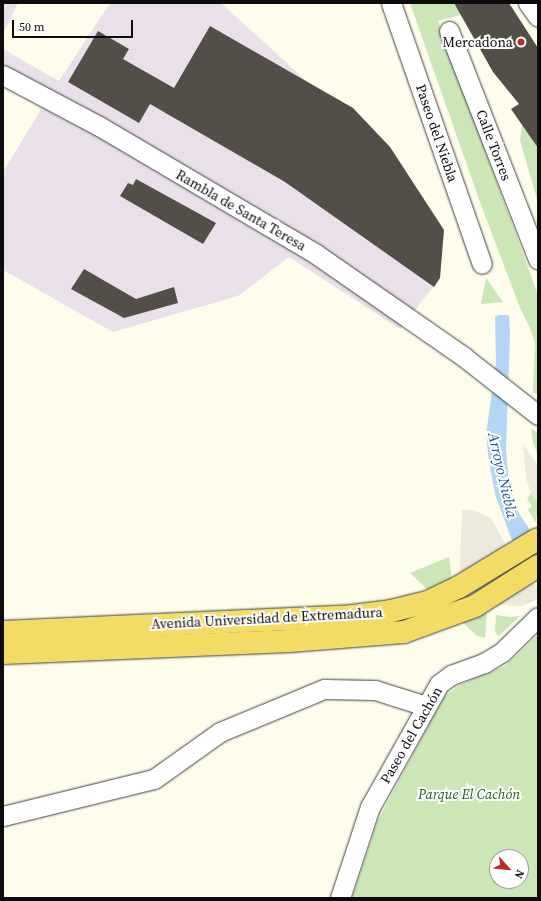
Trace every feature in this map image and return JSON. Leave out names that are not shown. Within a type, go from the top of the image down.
[{"type":"main road","name":"Avenida Universidad de Extremadura","points":[[3,632],[352,616],[391,611],[428,602],[459,587],[538,539]]},
{"type":"main road","name":"Avenida Universidad de Extremadura","points":[[3,653],[361,637],[404,632],[475,606],[538,566]]},
{"type":"street","name":"Paseo del Niebla","points":[[391,3],[482,264]]},
{"type":"street","points":[[528,3],[538,17]]},
{"type":"street","name":"Calle Torres","points":[[449,31],[534,232],[538,259]]},
{"type":"street","name":"Rambla de Santa Teresa","points":[[3,75],[99,126],[316,254],[470,361],[533,411]]},
{"type":"street","name":"Paseo del Cachón","points":[[340,898],[370,807],[439,684],[451,675],[484,663],[502,652],[538,617]]},
{"type":"street","points":[[3,816],[154,779],[220,732],[324,689],[375,690],[426,706]]},
{"type":"shaded area","points":[[3,3],[18,3],[3,34]]},
{"type":"shaded area","points":[[110,3],[221,3],[312,86],[353,108],[390,147],[444,230],[440,278],[400,329],[289,257],[238,296],[113,332],[3,270],[3,172],[49,96],[3,70],[3,49],[59,81]]},
{"type":"shaded area","points":[[523,444],[538,466],[538,503],[531,493],[526,479]]},
{"type":"shaded area","points":[[462,510],[473,510],[491,518],[505,544],[516,555],[516,571],[538,587],[538,597],[534,601],[522,606],[493,605],[471,594],[463,585],[460,568]]},
{"type":"green space","points":[[410,3],[454,3],[461,15],[438,21],[538,295],[538,395],[533,392],[535,344],[531,330],[520,308],[481,205]]},
{"type":"green space","points":[[522,125],[538,148],[538,203],[520,140]]},
{"type":"green space","points":[[486,278],[503,302],[481,304]]},
{"type":"green space","points":[[531,428],[538,433],[538,455],[533,443]]},
{"type":"green space","points":[[531,493],[538,503],[536,523],[528,510],[532,506],[527,499]]},
{"type":"green space","points":[[449,557],[452,580],[461,594],[468,603],[487,614],[485,638],[477,636],[410,573]]},
{"type":"green space","points":[[496,615],[510,617],[520,616],[499,636],[495,632]]},
{"type":"green space","name":"Parque El Cachón","points":[[538,635],[538,898],[352,898],[378,820],[443,698],[459,685],[505,666]]},
{"type":"water","name":"Arroyo Niebla","points":[[499,315],[509,315],[510,334],[506,449],[509,486],[517,510],[529,529],[538,536],[538,562],[521,551],[511,538],[495,494],[489,461],[486,435],[496,362],[495,317]]},
{"type":"building","points":[[454,3],[509,3],[538,48],[538,148],[511,109],[519,104],[493,72]]},
{"type":"building","points":[[210,26],[353,108],[390,147],[444,230],[440,278],[434,287],[285,182],[150,104],[139,123],[68,82],[98,31],[129,49],[123,59],[174,88]]},
{"type":"building","points":[[136,179],[216,223],[203,244],[120,196],[128,183],[133,185]]},
{"type":"building","points":[[84,269],[136,299],[174,287],[178,303],[124,318],[71,289]]},
{"type":"place","name":"Mercadona","points":[[521,42]]}]
